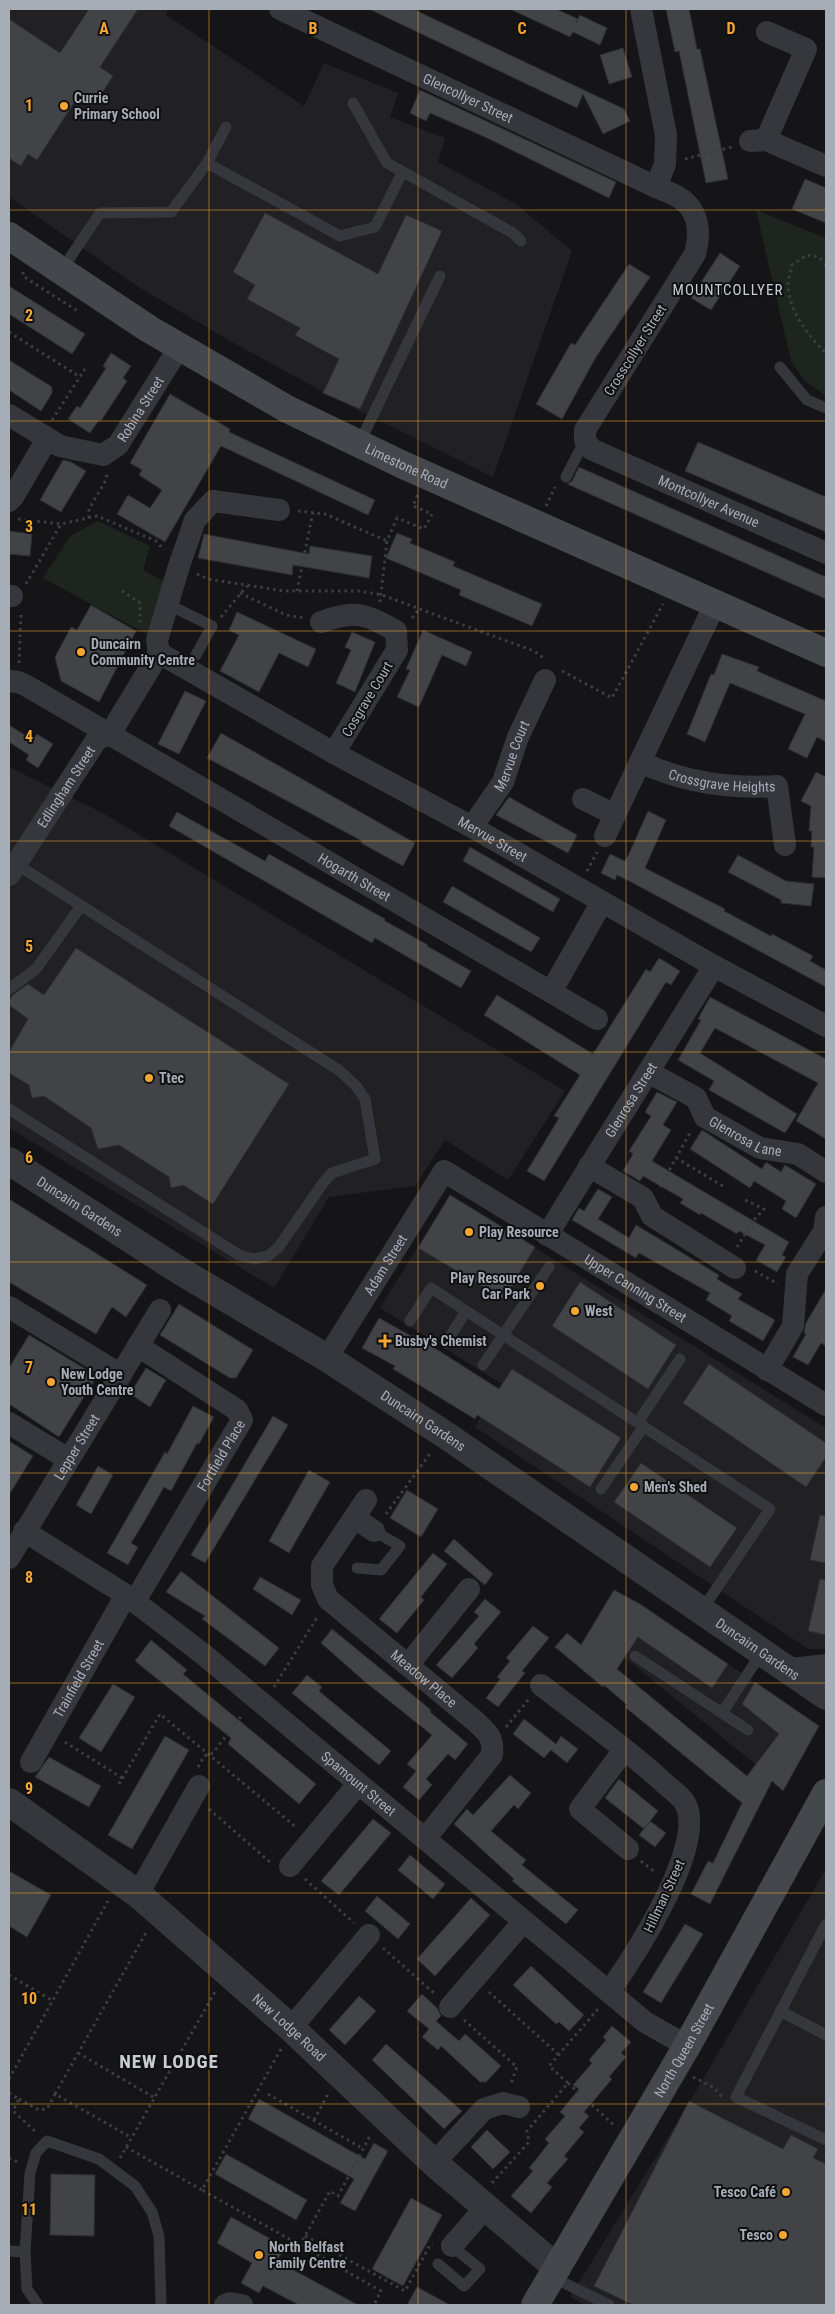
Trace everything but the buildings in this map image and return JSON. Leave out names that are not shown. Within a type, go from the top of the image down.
[{"type":"main road","name":"Limestone Road","points":[[9,236],[149,329],[287,409],[537,526],[826,653]]},
{"type":"main road","name":"North Queen Street","points":[[535,2305],[681,2057],[826,1792]]},
{"type":"street","name":"Glencollyer Street","points":[[280,9],[656,187]]},
{"type":"street","points":[[642,9],[666,135],[665,164],[656,187]]},
{"type":"street","points":[[767,32],[806,49],[758,141],[826,166]]},
{"type":"street","name":"Crosscollyer Street","points":[[588,444],[585,430],[695,254],[700,238],[695,216],[685,202],[656,187]]},
{"type":"street","name":"Robina Street","points":[[103,455],[118,445],[180,346]]},
{"type":"street","points":[[9,415],[60,446],[103,455]]},
{"type":"street","points":[[9,502],[47,439]]},
{"type":"street","name":"Montcollyer Avenue","points":[[588,444],[826,553]]},
{"type":"street","name":"Edlingham Street","points":[[12,870],[97,739],[110,734],[159,644],[167,604],[178,566],[195,520],[213,501],[279,510]]},
{"type":"street","points":[[605,836],[715,604]]},
{"type":"street","name":"Cosgrave Court","points":[[322,622],[343,614],[365,615],[396,631],[397,650],[334,754]]},
{"type":"street","name":"Mervue Street","points":[[159,644],[334,754],[472,828],[714,966],[826,1026]]},
{"type":"street","name":"Mervue Court","points":[[472,828],[503,782],[518,737],[549,670]]},
{"type":"street","name":"Hogarth Street","points":[[9,681],[27,686],[597,1019]]},
{"type":"street","name":"Crossgrave Heights","points":[[640,762],[662,773],[690,780],[747,788],[777,786],[784,844]]},
{"type":"street","points":[[583,799],[615,815]]},
{"type":"street","points":[[551,992],[602,902]]},
{"type":"street","name":"Glenrosa Street","points":[[547,1235],[714,966]]},
{"type":"street","name":"Glenrosa Lane","points":[[648,1072],[696,1098],[705,1117],[760,1148],[798,1154],[826,1172]]},
{"type":"street","name":"Duncairn Gardens","points":[[9,1161],[178,1269],[327,1358],[444,1434],[826,1696]]},
{"type":"street","points":[[590,1166],[643,1198],[652,1216],[731,1265]]},
{"type":"street","name":"Adam Street","points":[[327,1358],[444,1171]]},
{"type":"street","name":"Upper Canning Street","points":[[444,1171],[826,1405]]},
{"type":"street","points":[[767,1370],[793,1326],[798,1274],[824,1231],[826,1217]]},
{"type":"street","points":[[9,1307],[121,1375]]},
{"type":"street","name":"Lepper Street","points":[[9,1558],[160,1310]]},
{"type":"street","name":"Fortfield Place","points":[[131,1598],[242,1420],[237,1410],[138,1346]]},
{"type":"street","points":[[9,1423],[68,1459]]},
{"type":"street","points":[[328,1599],[322,1585],[322,1566],[361,1509],[374,1530]]},
{"type":"street","name":"Spamount Street","points":[[24,1531],[131,1598],[259,1701],[645,2022],[681,2057]]},
{"type":"street","points":[[408,1665],[469,1589]]},
{"type":"street","name":"Trainfield Street","points":[[31,1762],[48,1731],[131,1598]]},
{"type":"street","name":"Meadow Place","points":[[328,1599],[490,1734],[492,1740]]},
{"type":"street","points":[[792,1672],[826,1668]]},
{"type":"street","name":"Hillman Street","points":[[541,1685],[616,1743],[685,1803],[690,1824],[684,1852],[672,1886],[640,1948],[609,1992]]},
{"type":"street","points":[[425,1839],[492,1755],[492,1740]]},
{"type":"street","points":[[616,1743],[580,1809],[628,1849]]},
{"type":"street","points":[[290,1866],[358,1784]]},
{"type":"street","points":[[138,1896],[199,1786]]},
{"type":"street","name":"New Lodge Road","points":[[11,1808],[138,1896],[291,2028],[434,2163],[555,2272]]},
{"type":"street","points":[[450,2008],[524,1922]]},
{"type":"street","points":[[291,2028],[369,1935]]},
{"type":"street","points":[[434,2163],[484,2109],[503,2103],[519,2107]]},
{"type":"street","points":[[452,2246],[481,2204]]},
{"type":"street","points":[[225,2305],[230,2303],[242,2305]]},
{"type":"lane","points":[[353,103],[387,162],[402,173],[513,233],[521,241]]},
{"type":"lane","points":[[61,271],[100,213],[171,212],[207,162],[226,127]]},
{"type":"lane","points":[[207,162],[340,236],[375,227],[402,173]]},
{"type":"lane","points":[[359,444],[440,276]]},
{"type":"lane","points":[[780,367],[807,400],[826,408]]},
{"type":"lane","points":[[566,477],[588,444]]},
{"type":"lane","points":[[167,604],[212,626],[196,655]]},
{"type":"lane","points":[[9,1109],[197,1230],[239,1255],[254,1259],[268,1256],[278,1248],[332,1173],[375,1160],[365,1099],[356,1086],[340,1071],[81,906],[12,870]]},
{"type":"lane","points":[[9,989],[36,969],[81,906]]},
{"type":"lane","points":[[483,1366],[549,1267]]},
{"type":"lane","points":[[410,1322],[431,1288],[770,1508],[702,1610]]},
{"type":"lane","points":[[446,1343],[466,1311]]},
{"type":"lane","points":[[601,1489],[680,1359]]},
{"type":"lane","points":[[357,1568],[381,1570],[400,1546],[374,1530]]},
{"type":"lane","points":[[722,1713],[762,1652]]},
{"type":"lane","points":[[635,1656],[748,1730]]},
{"type":"lane","points":[[826,1924],[736,2097],[826,2140]]},
{"type":"lane","points":[[780,2012],[826,2035]]},
{"type":"lane","points":[[38,2305],[27,2289],[25,2252],[30,2173],[36,2153],[47,2141],[100,2159],[135,2186],[152,2212],[159,2236],[161,2305]]},
{"type":"lane","points":[[438,2264],[464,2286],[480,2269],[452,2246]]},
{"type":"lane","points":[[9,2251],[25,2252]]},
{"type":"lane","points":[[555,2272],[609,2305]]},
{"type":"path","points":[[665,164],[758,141]]},
{"type":"path","points":[[826,265],[819,257],[807,256],[792,265],[788,283],[792,305],[799,318],[810,336],[826,353]]},
{"type":"path","points":[[23,276],[80,313]]},
{"type":"path","points":[[9,332],[80,377]]},
{"type":"path","points":[[47,439],[49,423],[87,366]]},
{"type":"path","points":[[89,518],[89,509],[107,478],[103,455]]},
{"type":"path","points":[[537,526],[556,483],[566,477]]},
{"type":"path","points":[[279,510],[325,514],[387,541]]},
{"type":"path","points":[[297,590],[313,512]]},
{"type":"path","points":[[382,595],[387,541],[397,518],[424,529],[432,514]]},
{"type":"path","points":[[9,518],[61,524],[97,516],[156,541],[178,566],[208,579],[284,591],[360,590],[382,595],[534,651],[549,670],[612,698],[673,586]]},
{"type":"path","points":[[212,626],[233,605],[240,593],[248,586]]},
{"type":"path","points":[[122,592],[140,603],[140,622],[159,644]]},
{"type":"path","points":[[240,593],[286,615],[322,622]]},
{"type":"path","points":[[578,888],[605,836]]},
{"type":"path","points":[[643,1198],[660,1187],[696,1123],[705,1117]]},
{"type":"path","points":[[676,1158],[723,1186]]},
{"type":"path","points":[[746,1200],[764,1209],[753,1221],[731,1265],[749,1267],[795,1293]]},
{"type":"path","points":[[361,1509],[387,1514],[444,1434]]},
{"type":"path","points":[[199,1786],[195,1772],[204,1756],[212,1753],[259,1701],[328,1599]]},
{"type":"path","points":[[492,1740],[502,1733],[541,1685]]},
{"type":"path","points":[[48,1731],[122,1778]]},
{"type":"path","points":[[628,1849],[672,1886]]},
{"type":"path","points":[[9,2079],[53,2001],[138,1896]]},
{"type":"path","points":[[9,2093],[39,2110],[47,2109],[78,2053],[138,1896]]},
{"type":"path","points":[[114,2170],[227,1972]]},
{"type":"path","points":[[9,1975],[53,2001]]},
{"type":"path","points":[[475,1979],[558,2056]]},
{"type":"path","points":[[609,1992],[604,2003],[549,2066],[632,2141]]},
{"type":"path","points":[[202,2190],[280,2052],[291,2028]]},
{"type":"path","points":[[78,2053],[155,2098]]},
{"type":"path","points":[[681,2057],[723,2098]]},
{"type":"path","points":[[314,2120],[339,2073]]},
{"type":"path","points":[[481,2204],[529,2142],[527,2131],[568,2083]]},
{"type":"path","points":[[55,2094],[132,2138]]},
{"type":"path","points":[[268,2094],[360,2146]]},
{"type":"path","points":[[19,2098],[13,2111],[47,2141]]},
{"type":"path","points":[[300,2245],[330,2191],[338,2196],[382,2113]]},
{"type":"path","points":[[126,2147],[382,2291],[374,2305]]},
{"type":"path","points":[[306,2236],[405,2291],[430,2245],[452,2246]]},
{"type":"shaded area","points":[[9,9],[168,9],[166,15],[304,106],[324,63],[398,93],[390,117],[445,138],[438,162],[516,204],[572,251],[493,477],[336,399],[232,342],[140,288],[9,197]]},
{"type":"shaded area","points":[[756,210],[826,238],[826,396],[804,380],[791,361]]},
{"type":"shaded area","points":[[98,521],[150,546],[143,570],[167,583],[148,635],[43,578],[70,536]]},
{"type":"shaded area","points":[[9,767],[103,813],[565,1091],[508,1180],[445,1140],[415,1186],[329,1197],[274,1288],[9,1128]]},
{"type":"shaded area","points":[[450,1195],[826,1428],[826,1649],[808,1649],[475,1427],[502,1384],[380,1308]]},
{"type":"shaded area","points":[[640,1604],[819,1726],[783,1791],[756,1765],[612,1647]]},
{"type":"shaded area","points":[[826,1869],[826,2305],[585,2305],[570,2297],[689,2103]]},
{"type":"place","name":"Currie Primary School","points":[[64,106]]},
{"type":"place","name":"Duncairn Community Centre","points":[[81,652]]},
{"type":"place","name":"Ttec","points":[[149,1078]]},
{"type":"place","name":"Play Resource","points":[[469,1232]]},
{"type":"place","name":"Play Resource Car Park","points":[[540,1286]]},
{"type":"place","name":"West","points":[[575,1311]]},
{"type":"place","name":"Busby's Chemist","points":[[385,1341]]},
{"type":"place","name":"New Lodge Youth Centre","points":[[51,1382]]},
{"type":"place","name":"Men's Shed","points":[[634,1487]]},
{"type":"place","name":"Tesco Café","points":[[786,2192]]},
{"type":"place","name":"Tesco","points":[[783,2235]]},
{"type":"place","name":"North Belfast Family Centre","points":[[259,2255]]},
{"type":"district","name":"MOUNTCOLLYER","points":[[728,290]]},
{"type":"district","name":"NEW LODGE","points":[[169,2061]]}]
